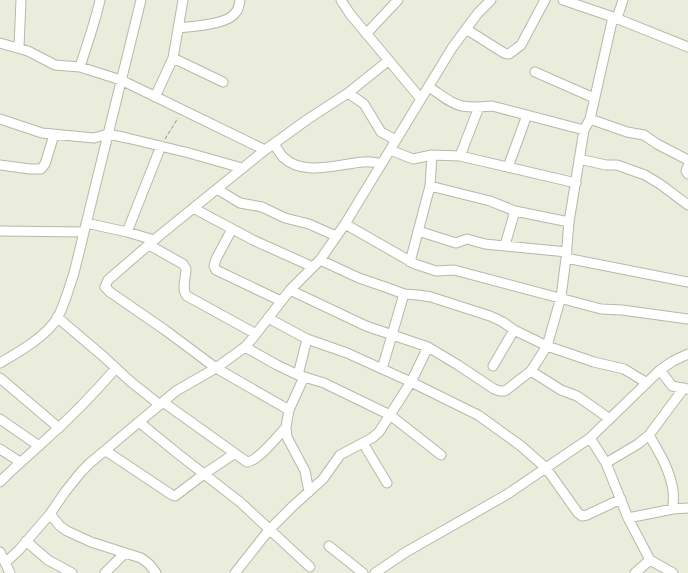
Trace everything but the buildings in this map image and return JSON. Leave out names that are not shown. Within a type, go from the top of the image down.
[{"type":"street","points":[[19,47],[22,0]]},
{"type":"street","points":[[80,67],[100,0]]},
{"type":"street","points":[[0,363],[29,344],[49,328],[57,317],[69,288],[141,0]]},
{"type":"street","points":[[155,97],[173,58],[183,0]]},
{"type":"street","points":[[179,28],[220,22],[230,18],[236,13],[240,0]]},
{"type":"street","points":[[341,0],[350,14],[420,99]]},
{"type":"street","points":[[366,34],[398,0]]},
{"type":"street","points":[[5,563],[26,542],[50,514],[81,472],[176,391],[216,368],[245,346],[290,290],[320,260],[345,224],[452,48],[478,13],[491,0]]},
{"type":"street","points":[[466,30],[504,53],[509,54],[521,45],[545,0]]},
{"type":"street","points":[[563,0],[615,18],[688,47]]},
{"type":"street","points":[[290,290],[366,326],[428,347],[494,389],[505,391],[531,371],[547,346],[561,297],[567,255],[569,222],[584,130],[590,119],[615,18],[623,0]]},
{"type":"street","points":[[0,43],[19,47],[56,65],[80,67],[122,80],[265,150]]},
{"type":"street","points":[[173,58],[223,82]]},
{"type":"street","points":[[289,410],[216,368],[105,287],[108,280],[242,168],[308,119],[348,93],[388,61]]},
{"type":"street","points":[[535,72],[594,98]]},
{"type":"street","points":[[429,87],[454,103],[462,106],[492,106],[584,130]]},
{"type":"street","points":[[348,93],[364,104],[381,132],[396,140]]},
{"type":"street","points":[[460,156],[479,107]]},
{"type":"street","points":[[508,167],[527,115]]},
{"type":"street","points":[[0,119],[35,131],[54,135],[94,138],[108,134],[161,146],[242,168]]},
{"type":"street","points":[[590,119],[627,132],[644,135],[657,144],[688,160]]},
{"type":"street","points":[[0,165],[41,169],[45,164],[54,135]]},
{"type":"street","points":[[274,144],[282,156],[291,163],[303,168],[321,168],[365,162],[382,163]]},
{"type":"street","points":[[127,232],[161,146]]},
{"type":"street","points":[[390,150],[414,159],[432,155],[460,156],[576,183]]},
{"type":"street","points":[[410,262],[430,186],[432,155]]},
{"type":"street","points":[[579,159],[606,165],[616,165],[645,175],[660,184],[688,205]]},
{"type":"street","points":[[688,166],[686,171],[688,174]]},
{"type":"street","points":[[430,186],[490,201],[515,211],[569,222]]},
{"type":"street","points":[[217,189],[240,203],[262,207],[285,218],[309,224],[336,236]]},
{"type":"street","points":[[193,208],[252,240],[313,267]]},
{"type":"street","points":[[505,245],[515,211]]},
{"type":"street","points":[[86,223],[127,232],[152,243],[183,264],[186,269],[184,289],[187,296],[256,334]]},
{"type":"street","points":[[345,224],[421,267],[436,271],[454,270],[531,291],[561,297],[601,309],[622,310],[688,319]]},
{"type":"street","points":[[232,229],[216,259],[214,266],[216,270],[281,302]]},
{"type":"street","points":[[0,231],[84,232]]},
{"type":"street","points":[[418,231],[456,243],[467,239],[485,244],[505,245],[567,255],[688,282]]},
{"type":"street","points":[[320,260],[359,278],[404,294],[431,297],[490,316],[514,330],[547,346],[594,362],[624,369],[647,383]]},
{"type":"street","points":[[382,369],[404,294]]},
{"type":"street","points":[[57,317],[131,382],[247,462],[251,462],[266,449],[286,427]]},
{"type":"street","points":[[268,318],[307,339],[347,352],[478,415],[521,446],[546,468],[578,513],[582,516],[588,515],[620,499]]},
{"type":"street","points":[[493,366],[514,330]]},
{"type":"street","points":[[307,339],[301,376],[289,410],[286,427],[287,437],[305,471],[309,492]]},
{"type":"street","points":[[245,346],[277,365],[301,376],[324,383],[390,416],[441,455]]},
{"type":"street","points":[[234,573],[269,530],[293,506],[323,480],[340,455],[372,438],[379,432],[411,382],[428,347]]},
{"type":"street","points":[[375,573],[406,552],[506,496],[590,438],[660,370],[673,361],[688,354]]},
{"type":"street","points":[[0,482],[99,388],[116,368]]},
{"type":"street","points":[[660,370],[672,386],[686,388]]},
{"type":"street","points":[[531,371],[561,390],[577,396],[610,419]]},
{"type":"street","points":[[0,378],[58,428]]},
{"type":"street","points":[[606,463],[638,444],[649,435],[686,388]]},
{"type":"street","points":[[0,419],[39,446]]},
{"type":"street","points":[[139,422],[240,502],[310,567]]},
{"type":"street","points":[[649,435],[661,454],[669,474],[673,489],[673,509]]},
{"type":"street","points":[[590,438],[606,463],[628,518],[650,560],[673,573]]},
{"type":"street","points":[[363,443],[386,483]]},
{"type":"street","points":[[0,449],[20,462]]},
{"type":"street","points":[[106,451],[175,496],[234,454]]},
{"type":"street","points":[[628,518],[673,509],[688,508]]},
{"type":"street","points":[[50,514],[60,526],[67,531],[91,542],[141,558],[149,564],[156,573]]},
{"type":"street","points":[[26,542],[48,560],[72,573]]},
{"type":"street","points":[[329,546],[363,573]]},
{"type":"street","points":[[0,552],[10,573]]},
{"type":"street","points":[[105,573],[125,553]]},
{"type":"street","points":[[635,573],[650,560]]},
{"type":"path","points":[[161,146],[182,110]]}]
